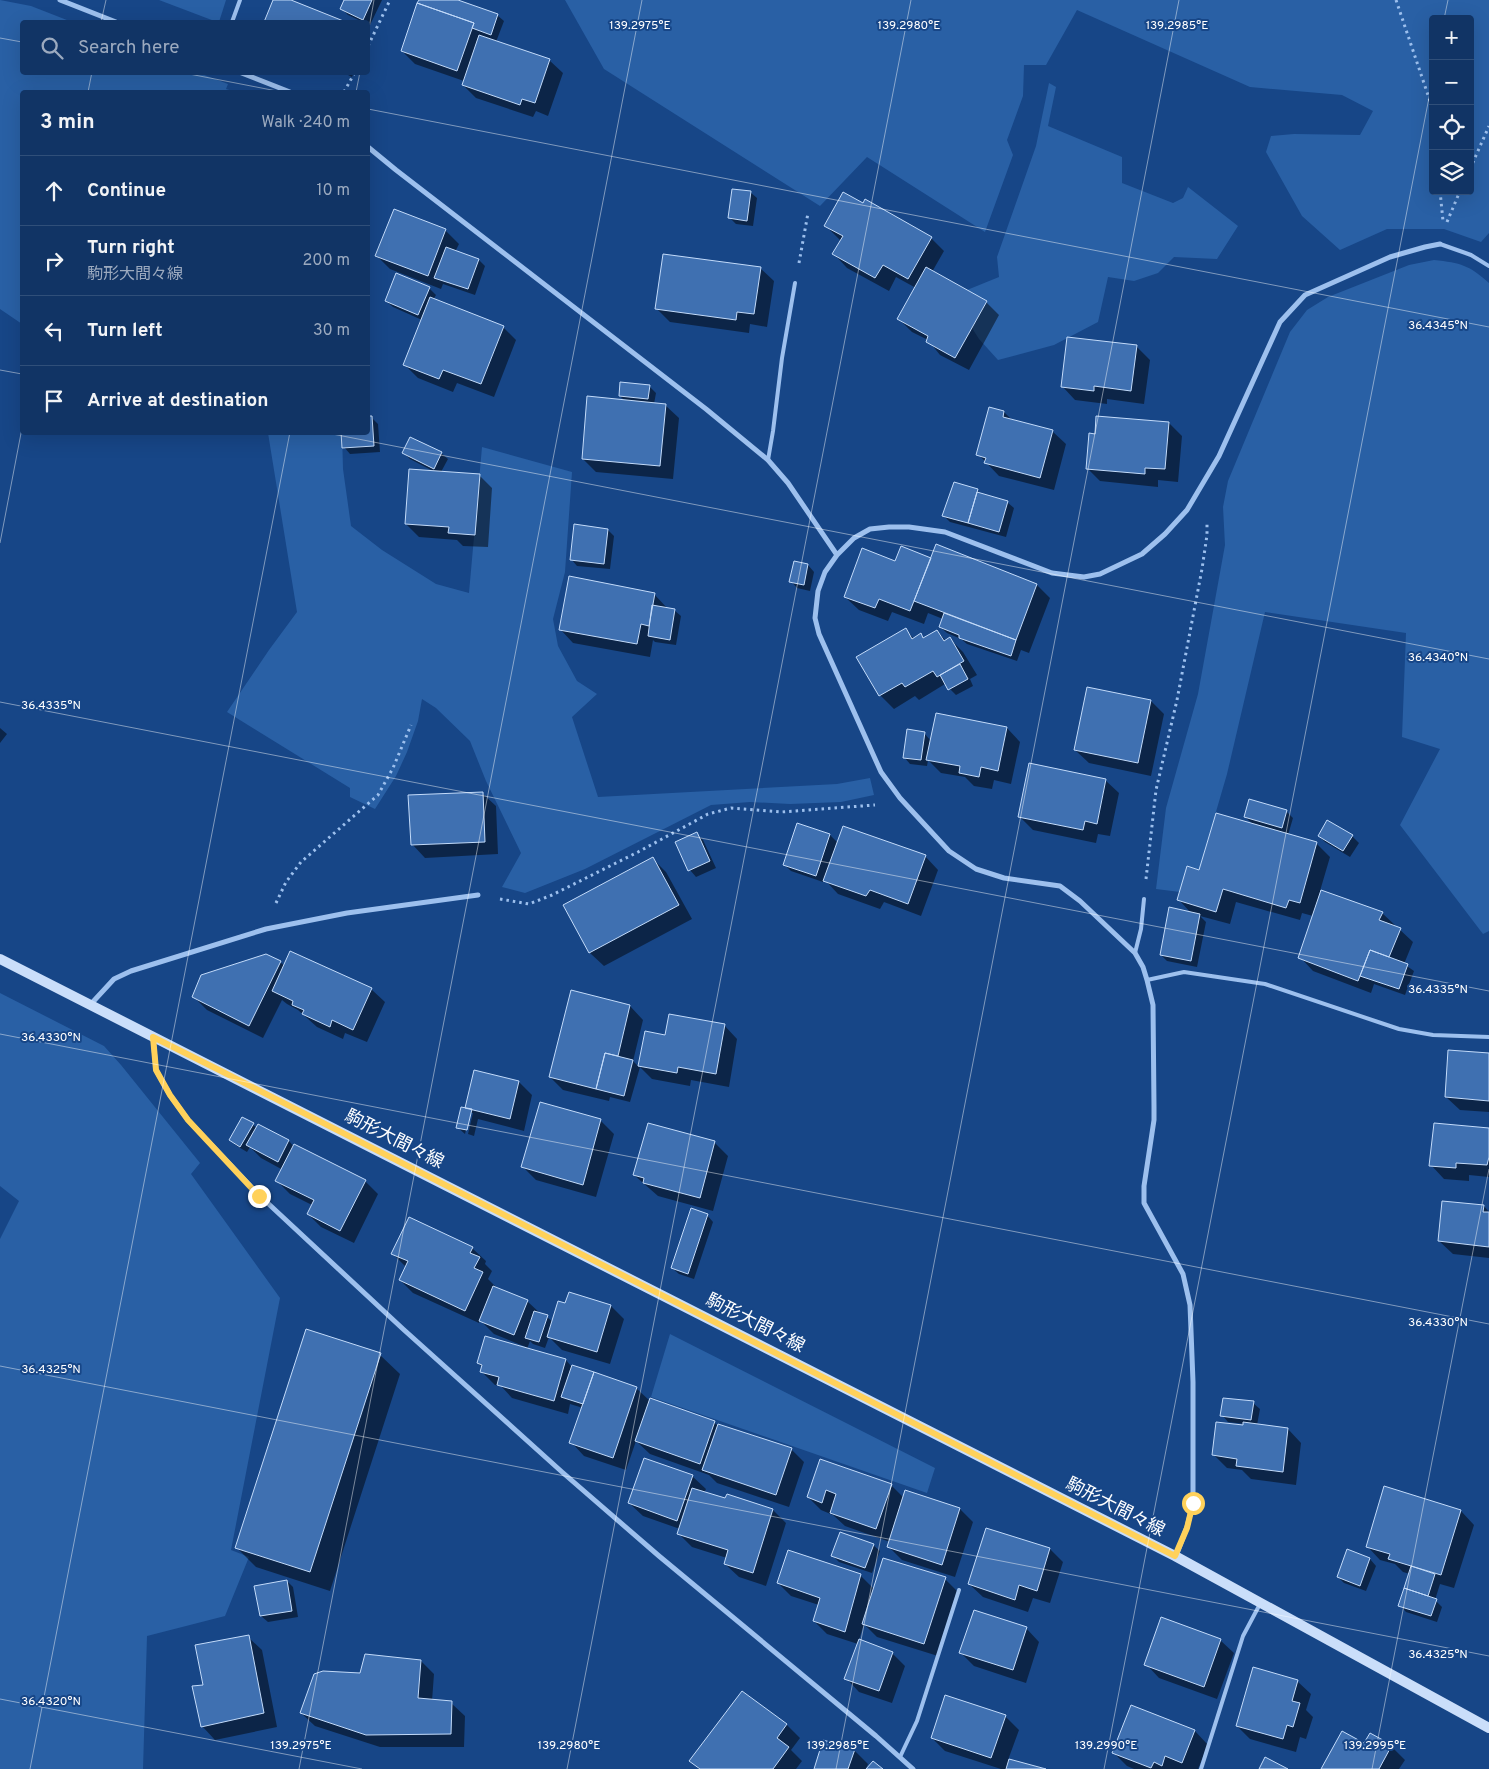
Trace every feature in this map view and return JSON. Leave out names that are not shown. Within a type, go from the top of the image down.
[{"type":"main road","name":"駒形大間々線","points":[[0,959],[1175,1556],[1489,1728]]},
{"type":"street","points":[[60,0],[111,20]]},
{"type":"street","points":[[247,75],[285,90]]},
{"type":"street","points":[[370,149],[426,194],[706,409],[768,460],[788,483],[837,555]]},
{"type":"street","points":[[1175,1556],[1187,1528],[1193,1503],[1193,1382],[1190,1305],[1184,1274],[1144,1203],[1144,1186],[1154,1107],[1153,1005],[1143,967],[1135,953],[1080,901],[1060,886],[1004,878],[976,869],[948,850],[900,798],[881,772],[819,634],[815,618],[818,590],[826,572],[837,555],[854,538],[870,529],[909,527],[945,532],[1052,573],[1084,576],[1100,574],[1142,554],[1165,534],[1187,510],[1222,448],[1280,322],[1304,295],[1390,257],[1440,244]]},
{"type":"street","points":[[90,1005],[114,979],[131,971],[266,929],[347,913],[478,895]]},
{"type":"street","points":[[153,1037],[156,1070],[170,1095],[188,1120],[259,1196],[411,1336],[659,1556],[913,1769]]},
{"type":"lane","points":[[233,20],[240,0]]},
{"type":"lane","points":[[1440,244],[1471,255],[1489,266]]},
{"type":"lane","points":[[768,460],[774,431],[782,358],[795,283]]},
{"type":"lane","points":[[1135,953],[1141,929],[1144,898]]},
{"type":"lane","points":[[1147,980],[1184,972],[1265,984],[1399,1029],[1433,1035],[1489,1037]]},
{"type":"lane","points":[[900,1757],[917,1721],[959,1590]]},
{"type":"lane","points":[[1202,1769],[1243,1636],[1261,1602]]},
{"type":"path","points":[[370,42],[390,0]]},
{"type":"path","points":[[1396,0],[1431,105]]},
{"type":"path","points":[[345,90],[353,75]]},
{"type":"path","points":[[1474,159],[1489,126]]},
{"type":"path","points":[[1440,195],[1444,229],[1458,195]]},
{"type":"path","points":[[795,283],[808,213]]},
{"type":"path","points":[[1144,898],[1156,790],[1177,700],[1207,535],[1207,517],[1199,489]]},
{"type":"path","points":[[266,929],[286,882],[301,862],[378,795],[393,768],[411,725]]},
{"type":"path","points":[[478,895],[528,904],[552,895],[621,861],[708,814],[731,808],[781,812],[881,805],[900,798]]},
{"type":"shaded area","points":[[0,0],[31,6],[67,20],[20,20],[20,75],[204,75],[228,84],[226,89],[229,90],[20,90],[20,323],[0,309]]},
{"type":"shaded area","points":[[159,0],[226,0],[220,20],[212,20]]},
{"type":"shaded area","points":[[565,0],[1489,0],[1489,233],[1481,242],[1444,229],[1387,229],[1340,250],[1302,216],[1266,152],[1271,136],[1294,134],[1360,135],[1373,111],[1342,95],[1250,87],[1077,10],[1046,65],[1024,65],[1023,96],[1007,140],[1013,155],[985,232],[867,157],[820,206],[604,69]]},
{"type":"shaded area","points":[[1049,83],[1056,87],[1048,126],[1122,157],[1122,183],[1173,203],[1183,198],[1188,187],[1238,226],[1217,259],[1174,257],[1158,273],[1134,281],[1108,277],[1098,322],[1054,345],[998,360],[979,339],[972,328],[987,301],[967,290],[999,277],[997,257],[1036,146]]},
{"type":"shaded area","points":[[1434,260],[1464,266],[1476,272],[1489,283],[1489,931],[1483,934],[1400,825],[1440,749],[1402,737],[1406,633],[1265,612],[1227,774],[1199,870],[1187,867],[1180,892],[1156,889],[1166,808],[1198,694],[1225,545],[1223,507],[1228,481],[1290,332],[1307,310],[1328,297],[1409,265]]},
{"type":"shaded area","points":[[268,435],[342,435],[343,469],[351,526],[382,550],[436,584],[469,593],[482,447],[572,472],[565,572],[553,619],[558,646],[577,681],[597,694],[572,717],[598,797],[837,784],[870,778],[874,795],[841,802],[790,804],[750,802],[711,805],[585,869],[525,893],[502,887],[521,853],[486,781],[470,741],[436,708],[422,699],[418,721],[407,752],[396,776],[375,809],[350,797],[350,788],[227,712],[297,612]]},
{"type":"shaded area","points":[[0,993],[104,1046],[200,1163],[191,1174],[280,1298],[231,1550],[249,1557],[225,1616],[147,1636],[143,1769],[0,1769],[0,1239],[19,1201],[0,1186]]},
{"type":"shaded area","points":[[670,1334],[935,1468],[927,1493],[651,1397]]},
{"type":"building","points":[[273,0],[291,0],[341,20],[265,20]]},
{"type":"building","points":[[344,0],[372,0],[363,20],[340,9]]},
{"type":"building","points":[[419,0],[458,0],[498,14],[491,35],[472,28],[474,23],[417,3]]},
{"type":"building","points":[[417,3],[474,23],[457,71],[401,51]]},
{"type":"building","points":[[479,35],[550,59],[535,103],[522,99],[520,105],[462,85]]},
{"type":"building","points":[[732,189],[751,191],[747,221],[728,218]]},
{"type":"building","points":[[843,192],[863,203],[865,199],[932,237],[908,279],[883,265],[875,278],[832,254],[843,236],[824,226]]},
{"type":"building","points":[[394,209],[446,229],[428,276],[375,256]]},
{"type":"building","points":[[446,247],[479,259],[468,289],[434,278]]},
{"type":"building","points":[[663,254],[761,267],[754,314],[737,312],[736,320],[655,309]]},
{"type":"building","points":[[926,267],[987,301],[955,358],[926,342],[928,336],[897,319]]},
{"type":"building","points":[[396,273],[430,287],[418,315],[385,301]]},
{"type":"building","points":[[430,297],[504,326],[481,384],[443,370],[439,379],[403,365]]},
{"type":"building","points":[[1067,337],[1137,345],[1131,391],[1094,386],[1094,391],[1061,387]]},
{"type":"building","points":[[620,382],[650,385],[648,399],[619,396]]},
{"type":"building","points":[[587,396],[666,404],[660,466],[582,459]]},
{"type":"building","points":[[989,407],[1004,411],[1003,417],[1053,430],[1040,478],[984,463],[986,458],[976,455]]},
{"type":"building","points":[[370,416],[372,416],[374,446],[342,448],[341,435],[370,435]]},
{"type":"building","points":[[1096,416],[1169,422],[1165,469],[1145,468],[1145,474],[1086,469],[1089,433],[1095,434]]},
{"type":"building","points":[[410,437],[442,452],[434,469],[402,453]]},
{"type":"building","points":[[409,469],[480,474],[475,535],[448,533],[449,527],[405,524]]},
{"type":"building","points":[[954,482],[978,489],[968,523],[942,516]]},
{"type":"building","points":[[977,492],[1008,501],[999,532],[968,523]]},
{"type":"building","points":[[574,524],[608,529],[604,564],[570,560]]},
{"type":"building","points":[[936,544],[1037,584],[1016,640],[914,601]]},
{"type":"building","points":[[901,546],[931,558],[910,611],[879,599],[875,608],[844,597],[862,548],[895,561]]},
{"type":"building","points":[[794,561],[808,564],[804,585],[789,582]]},
{"type":"building","points":[[569,576],[655,593],[649,626],[641,624],[637,644],[559,630]]},
{"type":"building","points":[[652,605],[675,609],[670,640],[648,636]]},
{"type":"building","points":[[944,613],[1016,640],[1011,656],[959,638],[959,635],[939,627]]},
{"type":"building","points":[[906,628],[912,639],[921,633],[923,638],[937,630],[944,641],[950,637],[964,661],[937,677],[933,671],[905,687],[902,683],[879,696],[856,657]]},
{"type":"building","points":[[960,664],[968,679],[948,690],[940,675]]},
{"type":"building","points":[[1087,687],[1151,700],[1138,763],[1074,750]]},
{"type":"building","points":[[936,713],[1007,727],[998,771],[981,767],[979,777],[959,773],[960,766],[926,760]]},
{"type":"building","points":[[907,729],[925,732],[921,760],[903,758]]},
{"type":"building","points":[[1029,763],[1106,779],[1097,824],[1085,821],[1083,830],[1018,817]]},
{"type":"building","points":[[483,792],[485,842],[411,845],[408,795]]},
{"type":"building","points":[[1249,799],[1287,810],[1282,828],[1244,817]]},
{"type":"building","points":[[1216,813],[1317,842],[1300,903],[1289,900],[1286,908],[1223,889],[1216,912],[1177,900],[1187,866],[1199,870]]},
{"type":"building","points":[[1327,820],[1353,835],[1343,851],[1318,836]]},
{"type":"building","points":[[797,823],[830,834],[816,876],[783,865]]},
{"type":"building","points":[[843,826],[926,855],[908,904],[870,890],[866,896],[823,881]]},
{"type":"building","points":[[697,832],[710,861],[688,871],[675,842]]},
{"type":"building","points":[[653,857],[679,905],[589,953],[563,905]]},
{"type":"building","points":[[1321,890],[1383,912],[1379,920],[1401,928],[1389,957],[1370,950],[1358,981],[1298,958]]},
{"type":"building","points":[[1169,907],[1200,914],[1191,961],[1160,955]]},
{"type":"building","points":[[1370,950],[1408,964],[1399,989],[1360,976]]},
{"type":"building","points":[[290,951],[372,988],[353,1030],[332,1020],[330,1027],[302,1014],[304,1010],[292,1005],[293,1001],[272,991]]},
{"type":"building","points":[[266,954],[281,961],[249,1026],[192,997],[201,975]]},
{"type":"building","points":[[571,990],[630,1005],[618,1056],[605,1053],[596,1089],[549,1077]]},
{"type":"building","points":[[669,1014],[725,1024],[716,1074],[678,1067],[677,1073],[638,1066],[645,1031],[665,1035]]},
{"type":"building","points":[[1448,1050],[1489,1053],[1489,1101],[1445,1097]]},
{"type":"building","points":[[605,1053],[633,1060],[624,1096],[596,1089]]},
{"type":"building","points":[[474,1070],[519,1081],[510,1119],[465,1108]]},
{"type":"building","points":[[540,1102],[601,1119],[583,1185],[521,1167]]},
{"type":"building","points":[[461,1107],[472,1109],[467,1130],[456,1128]]},
{"type":"building","points":[[242,1117],[254,1123],[240,1147],[229,1140]]},
{"type":"building","points":[[648,1123],[715,1141],[700,1198],[643,1183],[644,1178],[633,1175]]},
{"type":"building","points":[[1434,1123],[1489,1128],[1489,1157],[1487,1165],[1456,1163],[1456,1168],[1429,1166]]},
{"type":"building","points":[[258,1124],[289,1140],[278,1162],[246,1145]]},
{"type":"building","points":[[294,1144],[366,1180],[340,1231],[307,1214],[314,1200],[275,1181]]},
{"type":"building","points":[[1442,1201],[1484,1205],[1483,1212],[1489,1212],[1489,1247],[1438,1241]]},
{"type":"building","points":[[691,1208],[708,1214],[688,1274],[671,1268]]},
{"type":"building","points":[[409,1217],[473,1247],[470,1253],[480,1257],[474,1268],[483,1272],[465,1311],[399,1280],[408,1261],[391,1254]]},
{"type":"building","points":[[493,1286],[528,1300],[514,1335],[479,1321]]},
{"type":"building","points":[[569,1292],[611,1305],[597,1352],[547,1337],[558,1301],[565,1303]]},
{"type":"building","points":[[534,1311],[548,1315],[539,1342],[525,1338]]},
{"type":"building","points":[[306,1329],[381,1353],[310,1572],[235,1548]]},
{"type":"building","points":[[485,1336],[566,1359],[554,1401],[497,1385],[499,1377],[480,1372],[482,1365],[477,1363]]},
{"type":"building","points":[[572,1365],[594,1372],[583,1404],[561,1397]]},
{"type":"building","points":[[594,1372],[637,1387],[613,1458],[569,1443]]},
{"type":"building","points":[[650,1398],[715,1421],[700,1464],[635,1441]]},
{"type":"building","points":[[1223,1398],[1254,1401],[1251,1420],[1220,1416]]},
{"type":"building","points":[[1216,1422],[1243,1425],[1243,1422],[1288,1428],[1283,1472],[1236,1466],[1237,1459],[1212,1455]]},
{"type":"building","points":[[718,1424],[792,1448],[776,1495],[702,1470]]},
{"type":"building","points":[[644,1458],[693,1475],[677,1521],[628,1503]]},
{"type":"building","points":[[820,1459],[892,1484],[876,1529],[830,1513],[836,1494],[826,1490],[822,1503],[807,1497]]},
{"type":"building","points":[[1384,1486],[1461,1510],[1441,1575],[1388,1559],[1390,1554],[1366,1547]]},
{"type":"building","points":[[692,1488],[725,1498],[727,1494],[773,1509],[753,1573],[724,1564],[728,1550],[677,1534]]},
{"type":"building","points":[[905,1490],[960,1508],[942,1565],[887,1547]]},
{"type":"building","points":[[986,1528],[1050,1548],[1037,1591],[1019,1585],[1015,1600],[968,1584]]},
{"type":"building","points":[[840,1532],[874,1544],[865,1568],[831,1556]]},
{"type":"building","points":[[1347,1549],[1370,1558],[1360,1586],[1337,1577]]},
{"type":"building","points":[[788,1550],[861,1574],[845,1632],[813,1621],[820,1598],[777,1583]]},
{"type":"building","points":[[883,1558],[946,1577],[924,1644],[862,1624]]},
{"type":"building","points":[[1411,1566],[1435,1574],[1428,1596],[1404,1588]]},
{"type":"building","points":[[287,1580],[292,1611],[260,1616],[254,1586]]},
{"type":"building","points":[[1404,1588],[1437,1599],[1431,1616],[1398,1606]]},
{"type":"building","points":[[974,1610],[1027,1627],[1013,1670],[959,1653]]},
{"type":"building","points":[[1161,1617],[1221,1639],[1204,1687],[1144,1665]]},
{"type":"building","points":[[249,1635],[264,1713],[201,1727],[192,1686],[203,1685],[195,1645]]},
{"type":"building","points":[[859,1639],[893,1652],[879,1691],[844,1679]]},
{"type":"building","points":[[365,1654],[421,1660],[418,1698],[452,1701],[451,1734],[366,1735],[300,1713],[314,1674],[323,1671],[360,1673]]},
{"type":"building","points":[[1253,1667],[1298,1680],[1292,1701],[1300,1703],[1293,1727],[1287,1725],[1283,1739],[1236,1726]]},
{"type":"building","points":[[742,1691],[787,1724],[777,1738],[789,1747],[773,1769],[700,1769],[689,1761]]},
{"type":"building","points":[[945,1695],[1006,1715],[991,1758],[931,1738]]},
{"type":"building","points":[[1131,1705],[1195,1730],[1182,1763],[1165,1756],[1162,1766],[1154,1762],[1151,1768],[1112,1753]]},
{"type":"building","points":[[1342,1731],[1364,1743],[1370,1733],[1392,1745],[1379,1769],[1321,1769]]},
{"type":"building","points":[[823,1740],[855,1749],[848,1769],[814,1769]]},
{"type":"building","points":[[1265,1757],[1288,1769],[1259,1769]]},
{"type":"building","points":[[1009,1759],[1046,1769],[1006,1769]]},
{"type":"building","points":[[873,1761],[883,1769],[866,1769]]},
{"type":"route","points":[[259,1196],[188,1120],[170,1095],[156,1070],[153,1037],[1175,1556],[1187,1528],[1193,1503]]}]
